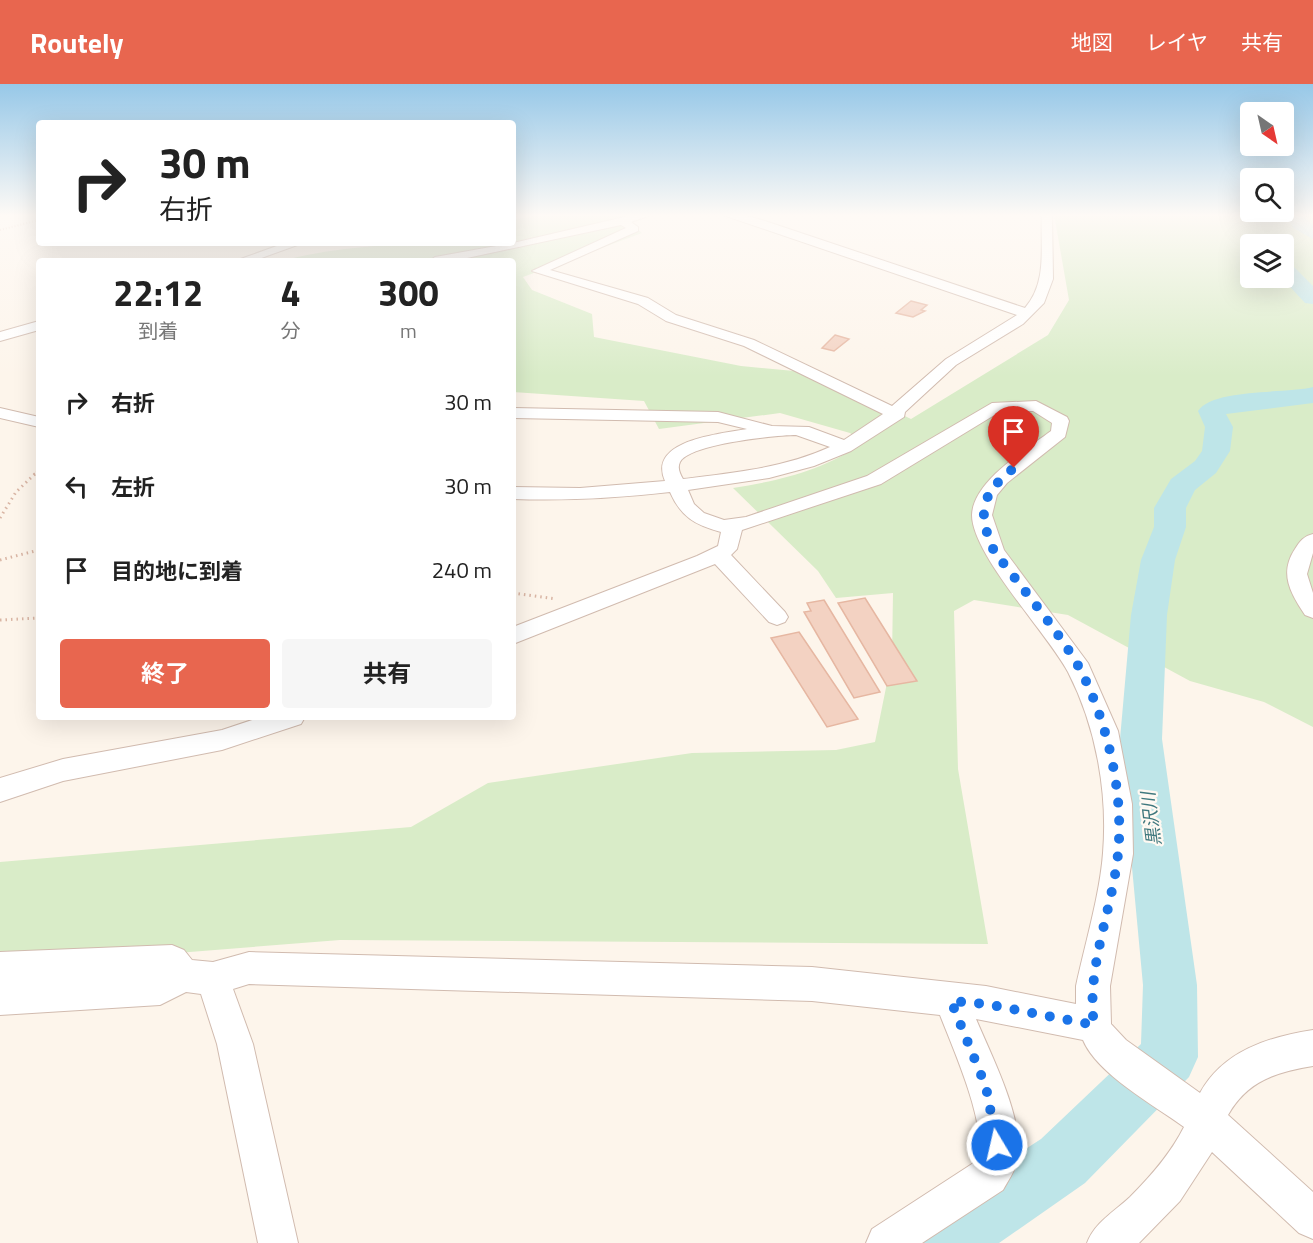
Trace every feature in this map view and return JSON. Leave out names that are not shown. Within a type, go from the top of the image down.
[{"type":"street","points":[[545,268],[538,271],[643,301],[670,318],[749,343],[795,363],[884,409],[898,413]]},
{"type":"street","points":[[893,268],[1026,313]]},
{"type":"street","points":[[516,493],[604,492],[675,486],[783,470],[824,457],[845,447],[898,413],[953,360],[1026,313],[1035,305],[1046,284],[1046,268]]},
{"type":"street","points":[[0,338],[36,326]]},
{"type":"street","points":[[845,447],[819,434],[795,430],[774,431],[680,451],[671,460],[669,470],[686,507],[697,517],[710,523],[733,524],[760,520],[874,480],[998,406],[1036,406],[1061,421],[1059,433],[1000,479],[988,495],[982,515],[994,551],[1079,669],[1105,731],[1118,804],[1118,854],[1093,986],[1094,1025],[1099,1037],[1116,1054],[1198,1114],[1313,1219]]},
{"type":"street","points":[[0,413],[36,421]]},
{"type":"street","points":[[516,413],[718,417],[774,431]]},
{"type":"street","points":[[516,635],[718,554],[727,549],[733,524]]},
{"type":"street","points":[[1313,540],[1299,556],[1296,570],[1300,593],[1313,610]]},
{"type":"street","points":[[718,554],[777,617]]},
{"type":"street","points":[[0,790],[63,770],[222,740],[283,720]]},
{"type":"street","points":[[0,968],[172,961],[198,977],[235,1044],[278,1243]]},
{"type":"street","points":[[0,998],[160,988],[198,977],[249,968],[812,984],[986,1004],[1094,1025]]},
{"type":"street","points":[[886,1243],[989,1176],[998,1159],[996,1131],[986,1087],[951,1001]]},
{"type":"street","points":[[1107,1243],[1166,1188],[1194,1148],[1198,1114],[1226,1086],[1254,1062],[1276,1054],[1313,1048]]},
{"type":"path","points":[[0,518],[16,492],[36,473]]},
{"type":"path","points":[[0,560],[36,551]]},
{"type":"path","points":[[516,593],[581,603],[587,608]]},
{"type":"path","points":[[0,620],[36,618]]},
{"type":"green space","points":[[516,268],[547,268],[523,277],[532,290],[592,314],[594,337],[741,366],[816,373],[911,419],[1048,335],[1069,300],[1063,268],[1240,268],[1240,288],[1294,288],[1294,268],[1313,268],[1313,727],[1264,702],[1190,681],[1068,615],[974,600],[954,611],[958,769],[988,944],[340,940],[0,967],[0,862],[411,827],[488,783],[692,753],[836,750],[875,742],[892,658],[893,593],[836,598],[818,571],[733,488],[801,473],[833,460],[862,443],[850,433],[780,413],[659,429],[644,401],[516,392]]},
{"type":"building","points":[[911,301],[927,305],[921,310],[925,311],[913,317],[896,313]]},
{"type":"building","points":[[835,335],[849,339],[834,351],[822,348]]},
{"type":"building","points":[[865,598],[917,681],[887,686],[838,603]]},
{"type":"building","points":[[824,600],[880,692],[854,698],[804,612],[811,611],[807,603]]},
{"type":"building","points":[[799,632],[858,719],[827,727],[771,638]]},
{"type":"waterway","name":"黒沢川","points":[[1294,278],[1313,298]]},
{"type":"waterway","name":"黒沢川","points":[[941,1243],[1063,1161],[1169,1057],[1170,985],[1148,814],[1141,739],[1149,615],[1158,560],[1170,527],[1170,508],[1182,485],[1206,467],[1216,451],[1219,427],[1211,411],[1236,403],[1288,400],[1313,395]]},
{"type":"route","points":[[997,1145],[986,1087],[951,1001],[986,1004],[1094,1025],[1091,1009],[1093,986],[1118,854],[1118,804],[1105,731],[1079,669],[994,551],[987,534],[982,515],[988,495],[1000,479],[1014,468]]}]
